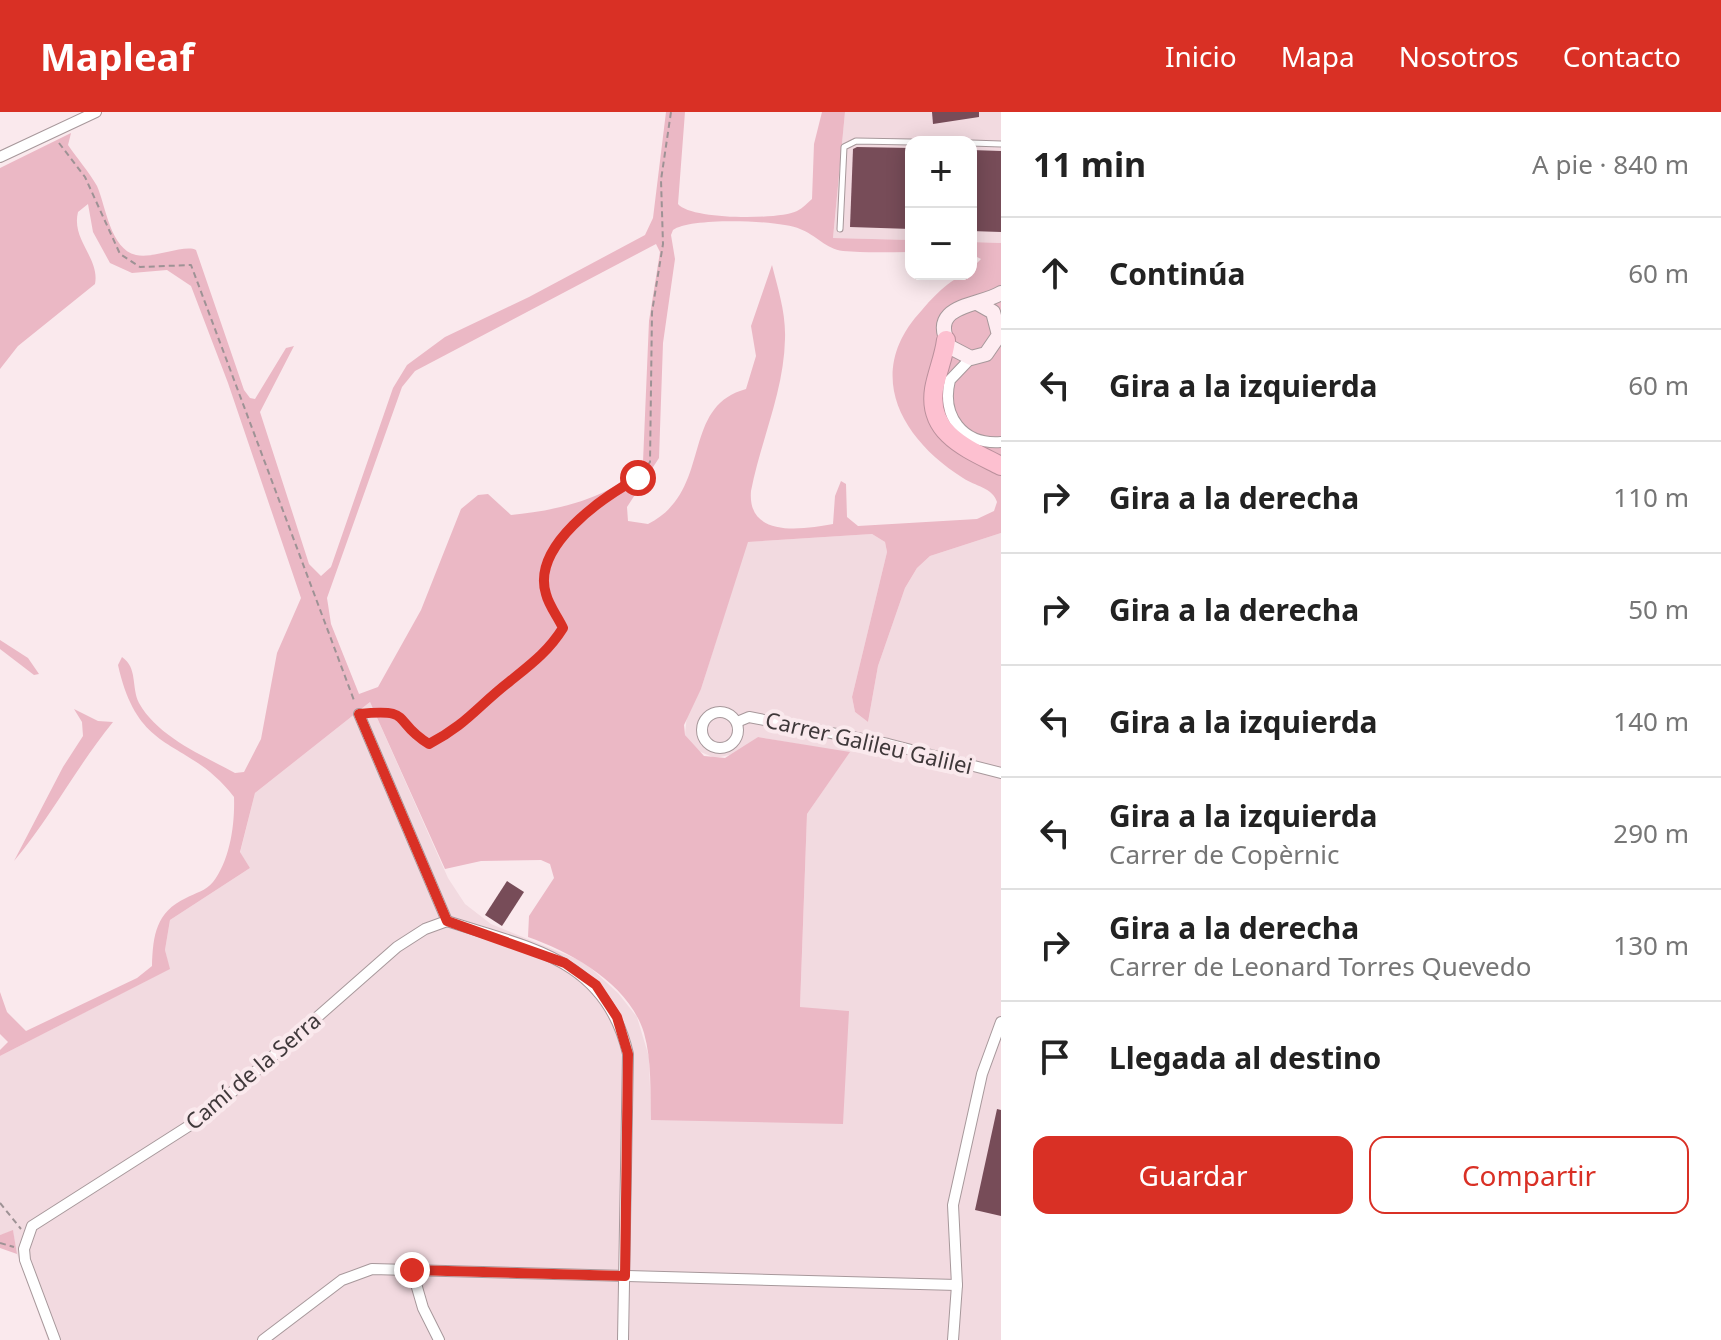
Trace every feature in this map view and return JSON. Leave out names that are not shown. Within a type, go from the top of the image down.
[{"type":"highway","points":[[946,340],[934,391],[938,421],[955,443],[1001,466]]},
{"type":"main road","points":[[977,303],[999,317],[999,335],[992,349],[971,358],[956,353],[946,340],[945,331],[951,313],[958,307],[1001,293]]},
{"type":"street","points":[[0,157],[96,112]]},
{"type":"street","points":[[971,358],[950,380],[949,410],[961,430],[974,439],[1001,442]]},
{"type":"street","points":[[359,714],[447,921],[565,963],[596,985],[617,1017],[628,1054],[623,1340]]},
{"type":"street","name":"Carrer Galileu Galilei","points":[[737,722],[749,717],[888,744],[1001,773]]},
{"type":"street","name":"Camí de la Serra","points":[[29,1233],[41,1218],[206,1115],[397,947],[425,929],[447,921]]},
{"type":"street","points":[[953,1340],[957,1285],[953,1205],[982,1074],[1001,1022]]},
{"type":"street","points":[[29,1233],[24,1249],[25,1260],[55,1340]]},
{"type":"street","points":[[263,1340],[314,1300],[357,1273],[372,1269],[957,1285]]},
{"type":"street","points":[[412,1270],[423,1308],[439,1340]]},
{"type":"lane","points":[[840,229],[844,147],[856,141],[905,142]]},
{"type":"lane","points":[[977,143],[1001,144]]},
{"type":"path","points":[[51,133],[85,177],[120,254],[140,267],[191,265],[359,714],[390,710],[405,719],[413,735],[429,744],[458,730],[507,683],[531,666],[563,628],[546,594],[546,574],[559,540],[604,497],[638,478],[650,462],[652,312],[663,244],[661,180],[671,112]]},
{"type":"path","points":[[0,1203],[18,1228],[29,1233]]},
{"type":"path","points":[[0,1243],[24,1249]]},
{"type":"shaded area","points":[[666,112],[685,112],[678,204],[686,209],[717,216],[755,217],[797,211],[812,199],[814,144],[822,112],[845,112],[833,238],[905,240],[905,252],[843,251],[831,248],[800,229],[774,224],[735,221],[697,223],[673,230],[675,259],[663,343],[659,458],[627,507],[628,521],[648,524],[668,509],[682,492],[712,413],[725,399],[746,389],[756,356],[751,326],[772,265],[783,310],[784,358],[755,472],[752,506],[758,517],[768,524],[793,528],[833,524],[835,496],[841,481],[846,484],[847,517],[858,526],[977,519],[994,511],[997,502],[992,493],[963,478],[922,444],[897,403],[893,381],[895,357],[904,334],[922,310],[954,280],[977,280],[977,263],[981,259],[977,257],[977,242],[1001,243],[1001,533],[930,556],[917,568],[905,588],[878,666],[868,722],[855,712],[852,697],[887,552],[885,542],[872,534],[748,542],[701,689],[684,725],[685,735],[704,756],[725,758],[758,737],[850,752],[807,814],[800,1007],[849,1011],[843,1124],[651,1120],[648,1054],[637,1015],[613,985],[581,961],[528,937],[529,916],[554,878],[550,864],[541,860],[481,861],[445,869],[370,702],[255,793],[240,852],[250,868],[170,920],[165,950],[170,969],[0,1056],[0,1050],[8,1042],[0,1034],[0,992],[7,1012],[26,1031],[137,978],[152,966],[155,935],[162,917],[176,904],[210,885],[224,863],[234,819],[234,797],[216,777],[151,732],[138,717],[118,665],[122,657],[132,672],[139,703],[157,726],[182,744],[235,773],[244,772],[261,739],[277,653],[301,598],[228,383],[191,286],[167,270],[132,273],[110,263],[93,232],[88,204],[78,212],[77,222],[93,266],[95,284],[18,346],[0,369],[0,168],[71,133],[68,145],[97,186],[110,226],[127,251],[143,256],[196,250],[244,390],[250,398],[255,399],[286,348],[294,346],[260,412],[309,564],[321,576],[331,567],[393,388],[407,365],[445,337],[529,297],[645,235],[653,218]],"holes":[[[656,244],[660,252],[649,321],[643,462],[617,485],[601,494],[546,510],[511,515],[488,494],[478,495],[461,509],[421,610],[378,687],[359,694],[331,624],[327,598],[402,387],[415,371]]]},
{"type":"shaded area","points":[[845,112],[1001,112],[1001,243],[977,242],[977,136],[905,136],[905,240],[833,238]]},
{"type":"shaded area","points":[[1001,533],[1001,1340],[48,1340],[17,1254],[13,1231],[0,1235],[0,1056],[169,969],[165,950],[170,920],[250,868],[240,853],[255,793],[370,702],[448,878],[465,904],[491,924],[584,962],[618,993],[637,1017],[649,1057],[651,1120],[849,1011],[800,1008],[807,814],[849,753],[758,737],[734,754],[715,758],[696,750],[685,735],[687,714],[701,689],[747,542],[872,534],[885,542],[887,552],[852,697],[855,712],[868,722],[878,666],[905,588],[917,568],[930,556]]},
{"type":"shaded area","points":[[0,640],[28,658],[39,674],[34,675],[0,649]]},
{"type":"shaded area","points":[[74,709],[98,721],[113,722],[14,861],[63,767],[83,736],[82,722]]},
{"type":"shaded area","points":[[13,1230],[17,1254],[0,1248],[0,1235]]},
{"type":"building","points":[[932,112],[979,112],[979,117],[933,124]]},
{"type":"building","points":[[905,148],[905,229],[850,227],[853,149]]},
{"type":"building","points":[[977,150],[1001,151],[1001,232],[977,231]]},
{"type":"building","points":[[507,881],[524,892],[502,926],[485,915]]},
{"type":"building","points":[[997,1109],[1001,1110],[1001,1216],[975,1210]]},
{"type":"route","points":[[412,1270],[625,1276],[628,1054],[617,1017],[596,985],[565,963],[447,921],[359,714],[390,710],[405,719],[413,735],[429,744],[458,730],[507,683],[531,666],[552,645],[563,628],[546,594],[546,574],[559,540],[604,497],[638,478]]}]
